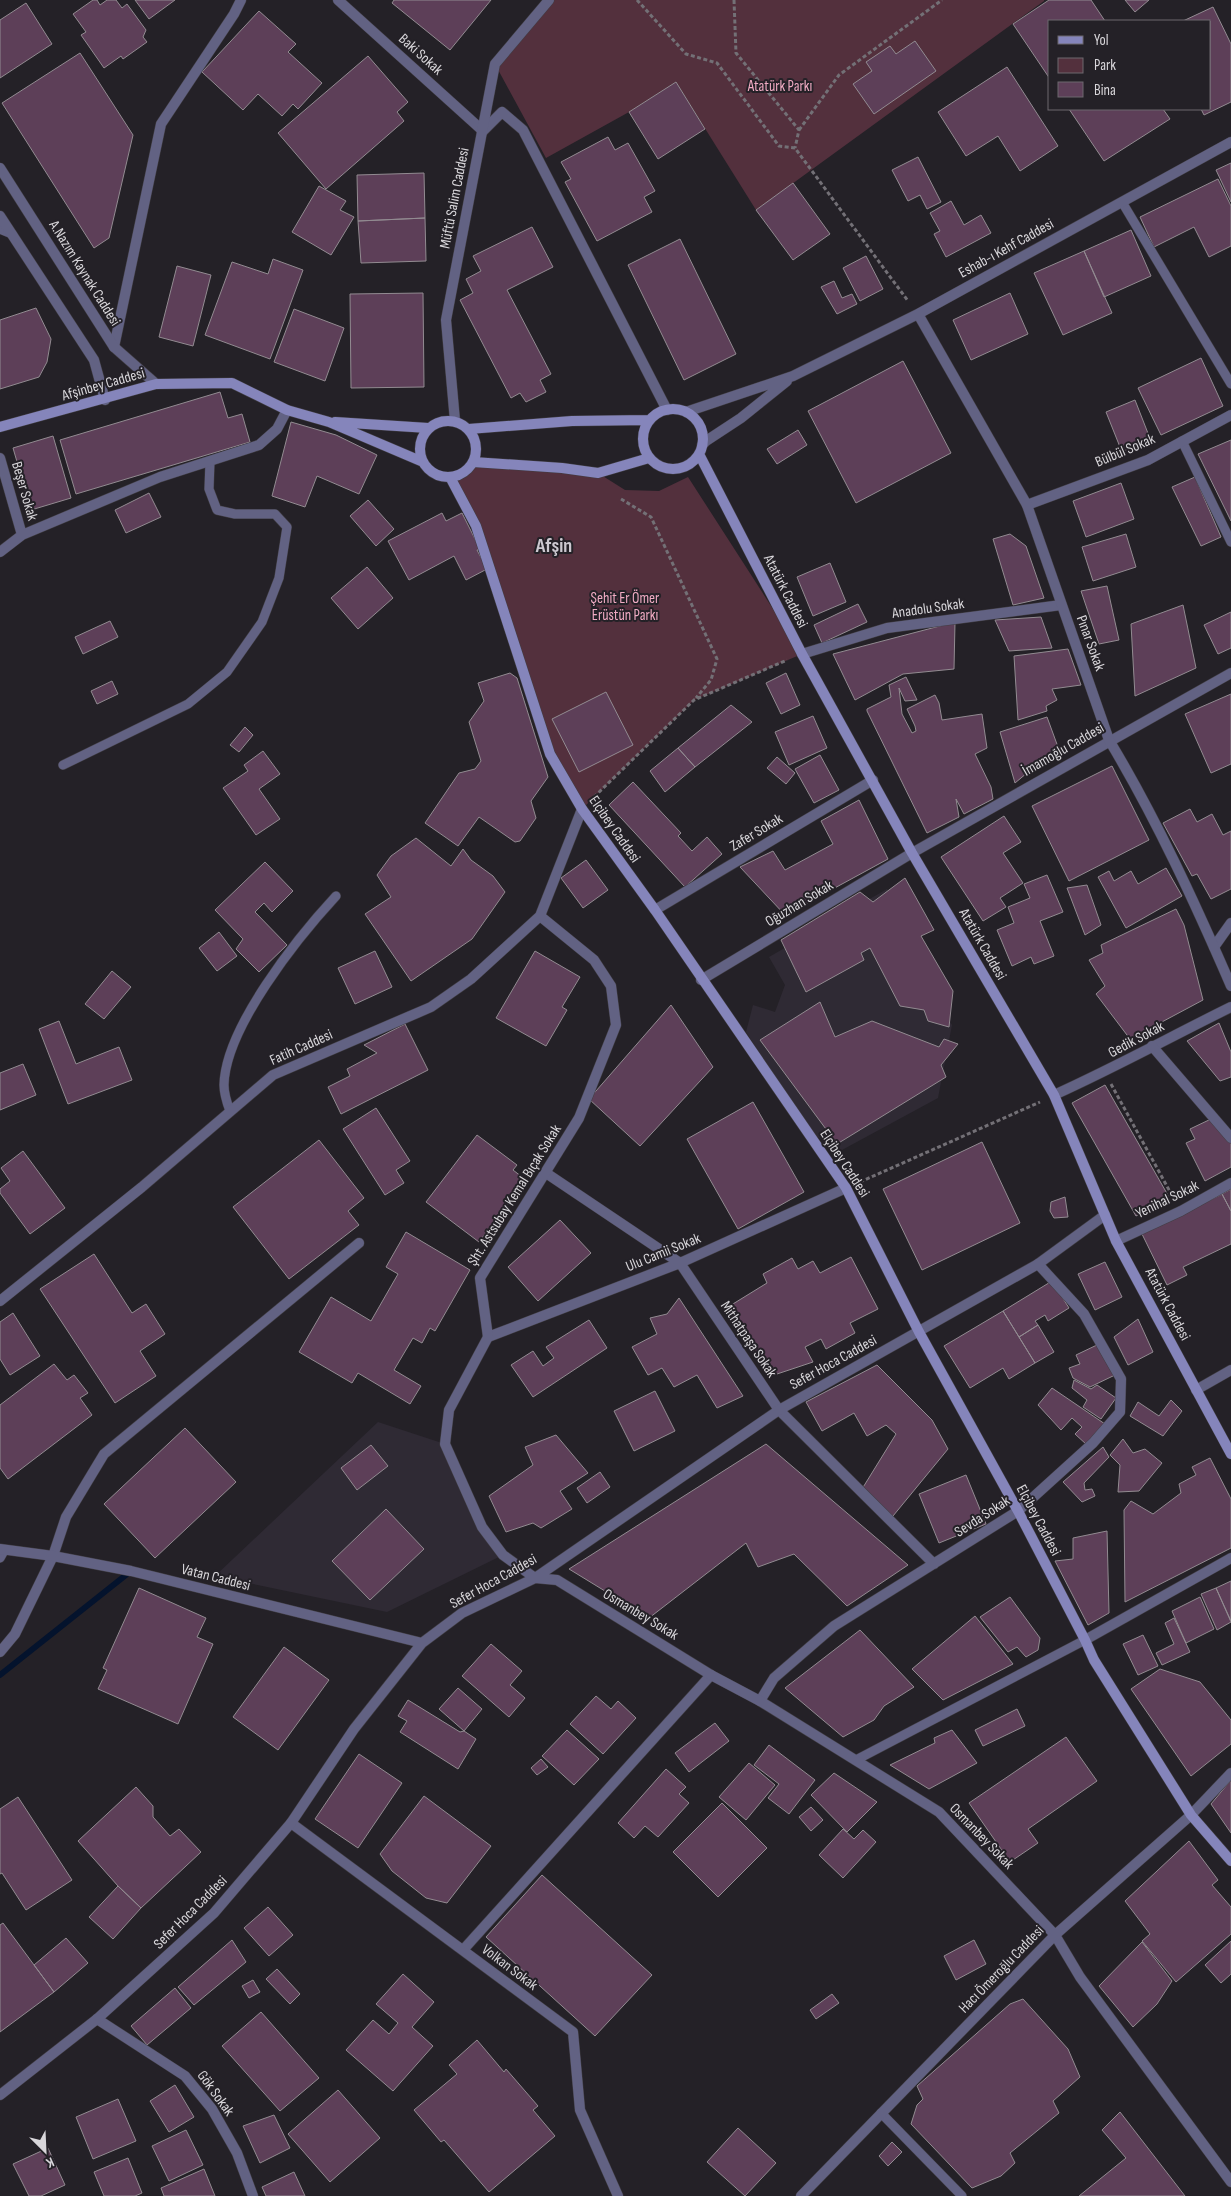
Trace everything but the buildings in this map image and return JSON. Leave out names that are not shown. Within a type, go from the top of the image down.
[{"type":"main road","name":"Afşinbey Caddesi","points":[[0,427],[105,400],[156,384],[232,384],[287,410],[329,422]]},
{"type":"main road","points":[[329,422],[428,428],[443,420],[455,421],[469,429],[572,421],[649,420],[667,410],[677,409],[686,412],[700,426],[701,449],[685,467],[666,469],[657,465],[649,458],[644,449],[642,439],[644,429],[649,420]]},
{"type":"main road","points":[[329,422],[422,462],[434,474],[450,477],[467,470],[473,462],[476,445],[469,429]]},
{"type":"main road","points":[[422,462],[420,444],[428,428]]},
{"type":"main road","name":"Atatürk Caddesi","points":[[701,449],[802,654],[912,852],[1054,1095],[1116,1241],[1231,1454]]},
{"type":"main road","points":[[473,462],[562,468],[598,473],[649,458]]},
{"type":"main road","name":"Elçibey Caddesi","points":[[450,477],[476,526],[550,754],[582,809],[846,1188],[918,1332],[1018,1511],[1094,1660],[1191,1815],[1231,1861]]},
{"type":"street","points":[[114,347],[161,124],[234,14],[241,0]]},
{"type":"street","name":"Baki Sokak","points":[[338,0],[483,131]]},
{"type":"street","name":"Müftü Salim Caddesi","points":[[455,421],[446,320],[495,64],[549,0]]},
{"type":"street","points":[[483,131],[502,112],[524,130],[667,410]]},
{"type":"street","name":"Eshab-ı Kehf Caddesi","points":[[794,376],[918,314],[1231,142]]},
{"type":"street","name":"A.Nazım Kaynak Caddesi","points":[[0,168],[114,347],[156,384]]},
{"type":"street","points":[[0,216],[94,360],[105,400]]},
{"type":"street","name":"Pınar Sokak","points":[[918,314],[1028,505],[1109,740],[1125,766],[1189,892],[1231,986]]},
{"type":"street","points":[[686,412],[794,376]]},
{"type":"street","points":[[701,449],[706,441],[741,418],[794,376]]},
{"type":"street","points":[[22,535],[160,477],[259,445],[277,429],[287,410]]},
{"type":"street","name":"Bülbül Sokak","points":[[1028,505],[1148,460],[1231,415]]},
{"type":"street","name":"Beşer Sokak","points":[[0,458],[22,535],[0,552]]},
{"type":"street","name":"Anadolu Sokak","points":[[802,654],[888,628],[1062,605]]},
{"type":"street","name":"İmamoğlu Caddesi","points":[[912,852],[1231,673]]},
{"type":"street","name":"Zafer Sokak","points":[[654,910],[873,780]]},
{"type":"street","name":"Fatih Caddesi","points":[[0,1301],[142,1187],[273,1075],[431,1007],[471,979],[540,916],[582,809]]},
{"type":"street","name":"Oğuzhan Sokak","points":[[701,980],[912,852]]},
{"type":"street","name":"Şht. Astsubay Kemal Bıçak Sokak","points":[[488,1337],[480,1278],[580,1118],[616,1025],[611,986],[594,960],[540,916]]},
{"type":"street","points":[[1214,947],[1231,924]]},
{"type":"street","name":"Gedik Sokak","points":[[1054,1095],[1105,1072],[1152,1046],[1231,1007]]},
{"type":"street","points":[[1152,1046],[1231,1138]]},
{"type":"street","name":"Mithatpaşa Sokak","points":[[546,1173],[680,1263],[779,1410],[934,1564]]},
{"type":"street","name":"Yenihal Sokak","points":[[1116,1241],[1180,1211],[1231,1183]]},
{"type":"street","name":"Ulu Camii Sokak","points":[[488,1337],[680,1263],[846,1188]]},
{"type":"street","name":"Sefer Hoca Caddesi","points":[[0,2095],[97,2019],[214,1913],[291,1823],[354,1730],[422,1644],[462,1613],[535,1578],[779,1410],[1038,1264],[1105,1215]]},
{"type":"street","points":[[0,1652],[15,1634],[53,1556],[66,1517],[104,1454],[359,1243]]},
{"type":"street","name":"Sevda Sokak","points":[[760,1701],[774,1678],[834,1626],[1018,1511],[1093,1443],[1120,1412],[1121,1379],[1103,1346],[1084,1314],[1038,1264]]},
{"type":"street","points":[[488,1337],[449,1410],[445,1444],[482,1527],[503,1555],[535,1578]]},
{"type":"street","points":[[1196,1390],[1231,1370]]},
{"type":"street","name":"Vatan Caddesi","points":[[1,1553],[53,1556],[130,1571],[422,1644]]},
{"type":"street","points":[[1085,1640],[1231,1558]]},
{"type":"street","name":"Osmanbey Sokak","points":[[535,1578],[557,1580],[711,1675],[760,1701],[939,1812],[1054,1935],[1080,1976],[1231,2182]]},
{"type":"street","points":[[463,1950],[711,1675]]},
{"type":"street","name":"Hacı Ömeroğlu Caddesi","points":[[800,2196],[1054,1935],[1191,1815],[1231,1773]]},
{"type":"street","name":"Volkan Sokak","points":[[291,1823],[573,2032],[580,2110],[618,2196]]},
{"type":"street","name":"Gök Sokak","points":[[97,2019],[185,2076],[212,2109],[237,2152],[253,2196]]},
{"type":"lane","points":[[1122,202],[1231,384]]},
{"type":"lane","points":[[0,229],[12,234]]},
{"type":"lane","points":[[1182,441],[1231,542]]},
{"type":"lane","points":[[63,764],[188,704],[227,672],[262,622],[279,578],[287,527],[275,514],[235,514],[217,510],[209,489],[210,461]]},
{"type":"lane","points":[[230,1111],[225,1095],[225,1075],[243,1025],[271,977],[291,948],[336,896]]},
{"type":"lane","points":[[856,1760],[1085,1640]]},
{"type":"lane","points":[[881,2113],[962,2196]]},
{"type":"path","points":[[636,0],[686,54],[717,63],[779,146],[795,148],[918,314]]},
{"type":"path","points":[[734,0],[736,53],[799,130]]},
{"type":"path","points":[[795,148],[799,130],[839,75],[942,0]]},
{"type":"path","points":[[582,809],[694,700],[711,680],[717,659],[651,517],[621,499]]},
{"type":"path","points":[[694,700],[802,654]]},
{"type":"path","points":[[1105,1072],[1180,1211]]},
{"type":"path","points":[[846,1188],[1054,1095]]},
{"type":"shaded area","points":[[887,889],[918,942],[908,948],[952,1025],[938,1098],[842,1150],[810,1133],[746,1032],[753,1005],[775,1012],[785,985],[769,957]]},
{"type":"shaded area","points":[[378,1422],[445,1444],[462,1485],[503,1555],[387,1612],[215,1576]]},
{"type":"green space","name":"Atatürk Parkı","points":[[549,0],[1044,1],[756,210],[676,82],[629,112],[546,158],[495,64]]},
{"type":"green space","name":"Şehit Er Ömer Erüstün Parkı","points":[[473,462],[598,473],[625,490],[659,491],[688,477],[802,654],[694,700],[582,809],[550,754],[476,526],[450,477],[467,470]]},
{"type":"waterway","points":[[0,1675],[131,1571]]},
{"type":"district","name":"Afşin","points":[[554,545]]}]
